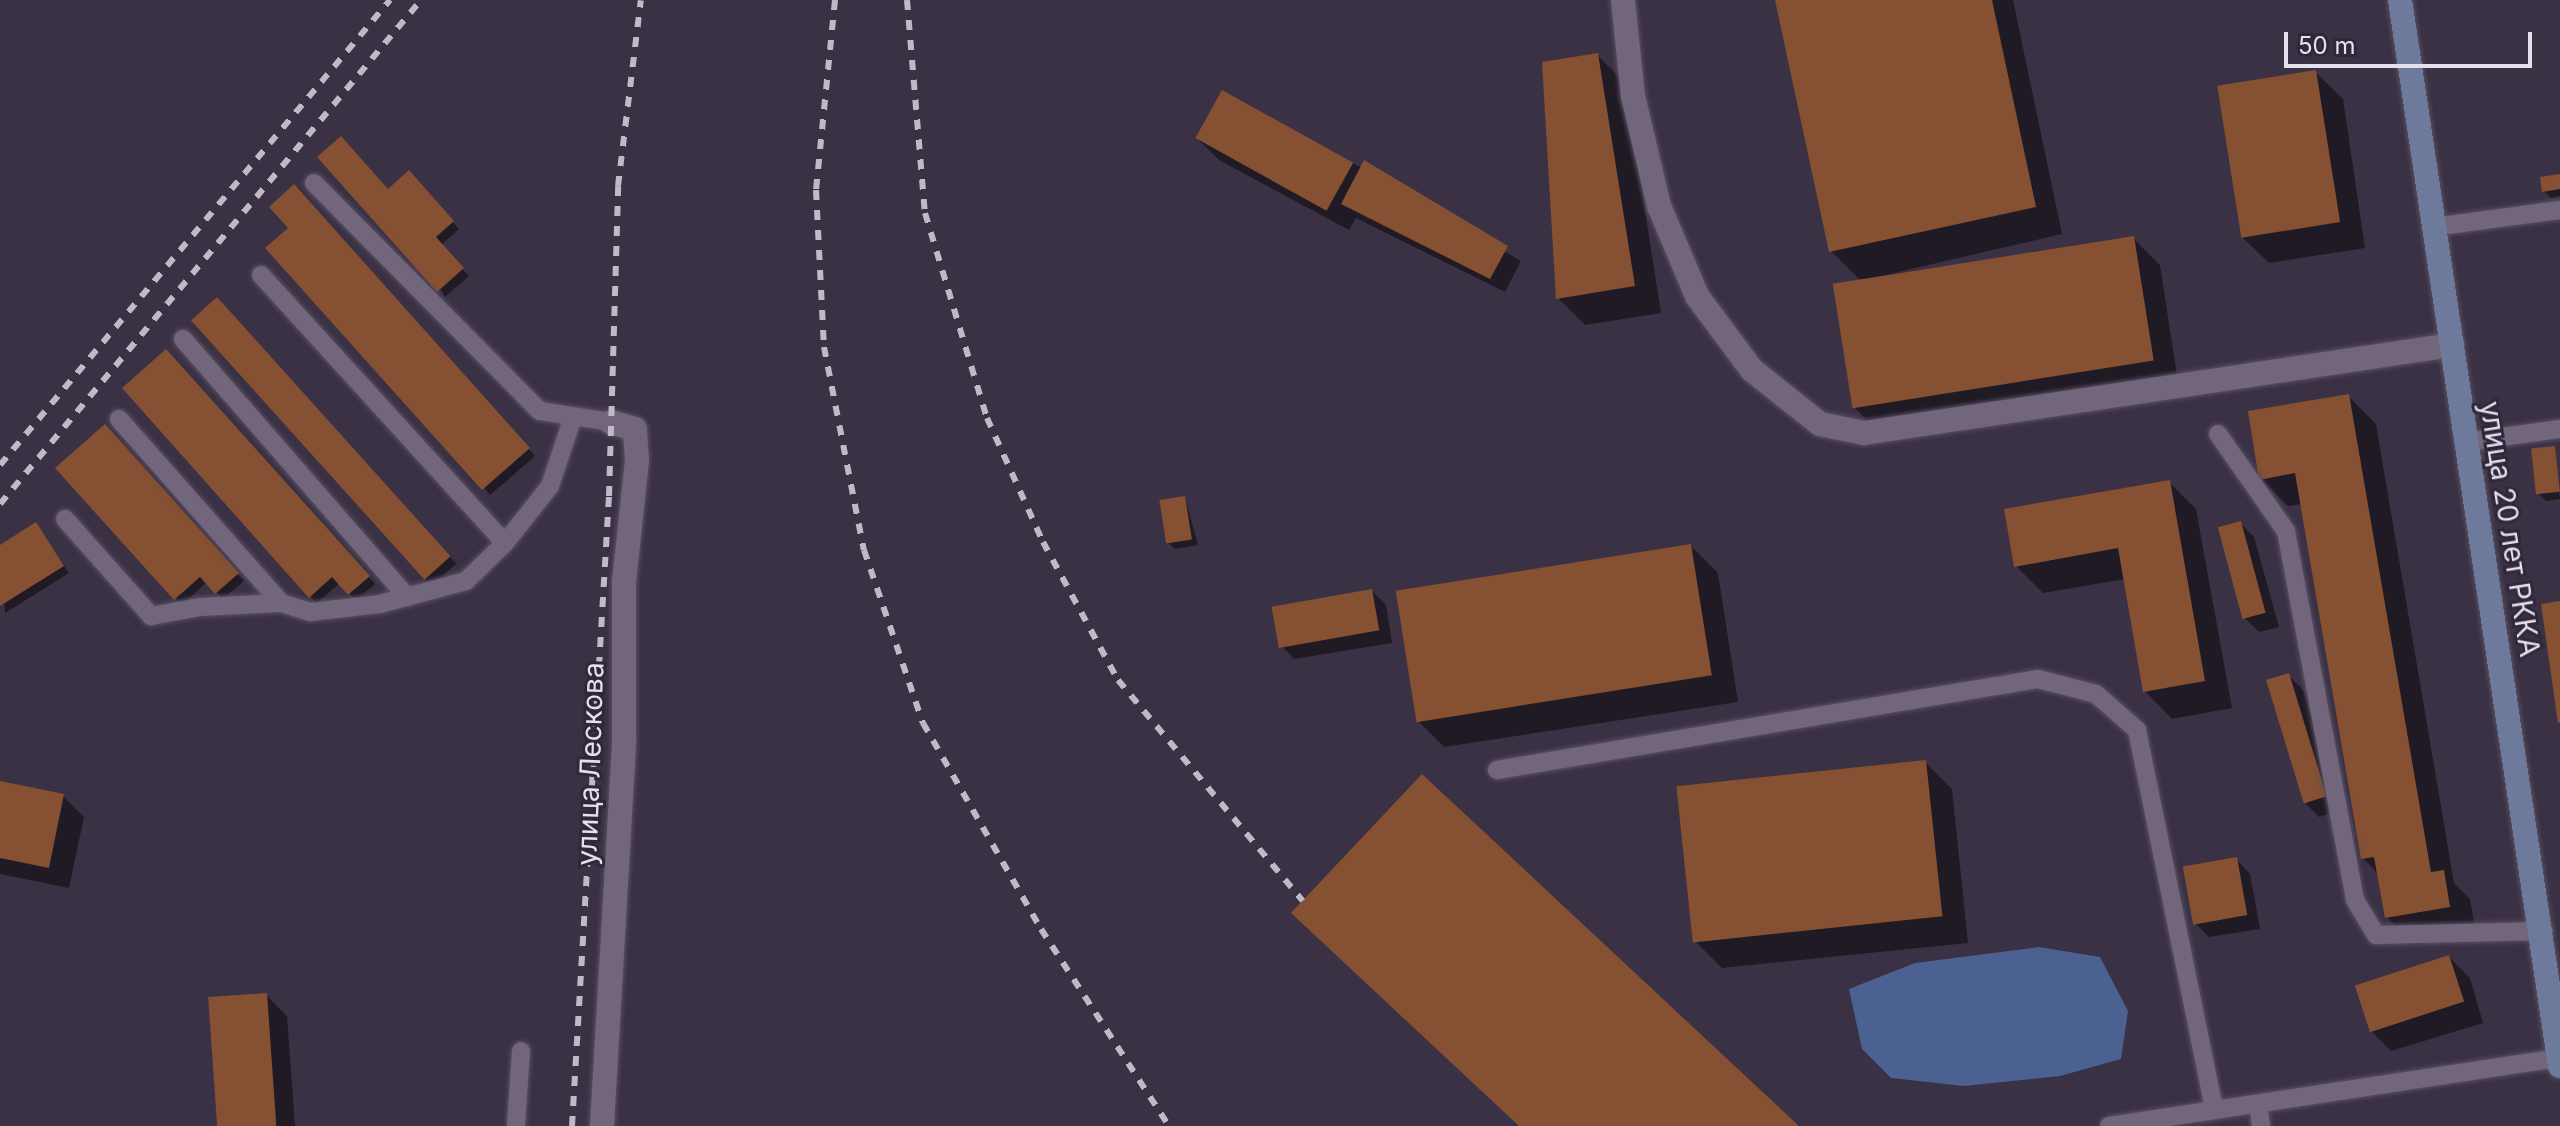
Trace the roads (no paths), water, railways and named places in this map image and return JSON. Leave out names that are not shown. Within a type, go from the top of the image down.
[{"type":"main road","name":"улица 20 лет РККА","points":[[2400,0],[2559,1062]]},
{"type":"street","points":[[1623,0],[1633,96],[1659,206],[1697,296],[1752,370],[1820,424],[1864,433],[2452,345]]},
{"type":"street","name":"улица Лескова","points":[[602,1126],[624,739],[624,582],[637,460],[635,429],[611,422]]},
{"type":"lane","points":[[314,183],[540,411],[572,420],[611,422]]},
{"type":"lane","points":[[2434,227],[2560,210]]},
{"type":"lane","points":[[261,275],[505,543]]},
{"type":"lane","points":[[183,339],[407,597]]},
{"type":"lane","points":[[119,419],[281,603]]},
{"type":"lane","points":[[65,519],[151,616],[281,603],[310,612],[407,597],[466,581],[505,543],[550,486],[572,420]]},
{"type":"lane","points":[[2466,442],[2560,429]]},
{"type":"lane","points":[[2218,434],[2286,531],[2355,900],[2376,935],[2544,931]]},
{"type":"lane","points":[[1497,770],[2038,679],[2096,694],[2137,730],[2214,1110]]},
{"type":"lane","points":[[516,1126],[521,1051]]},
{"type":"lane","points":[[2109,1126],[2559,1062]]},
{"type":"lane","points":[[2258,1104],[2261,1126]]},
{"type":"water","points":[[2039,947],[2100,957],[2128,1011],[2121,1059],[2060,1076],[1964,1086],[1891,1078],[1862,1049],[1849,989],[1915,963]]},
{"type":"railway","points":[[0,465],[390,0]]},
{"type":"railway","points":[[0,504],[421,0]]},
{"type":"railway","points":[[572,1126],[609,496],[618,186],[641,0]]},
{"type":"railway","points":[[835,0],[816,190],[824,347],[864,550],[923,723],[1041,929],[1169,1126]]},
{"type":"railway","points":[[907,0],[925,213],[987,418],[1043,542],[1118,680],[1303,901]]}]
